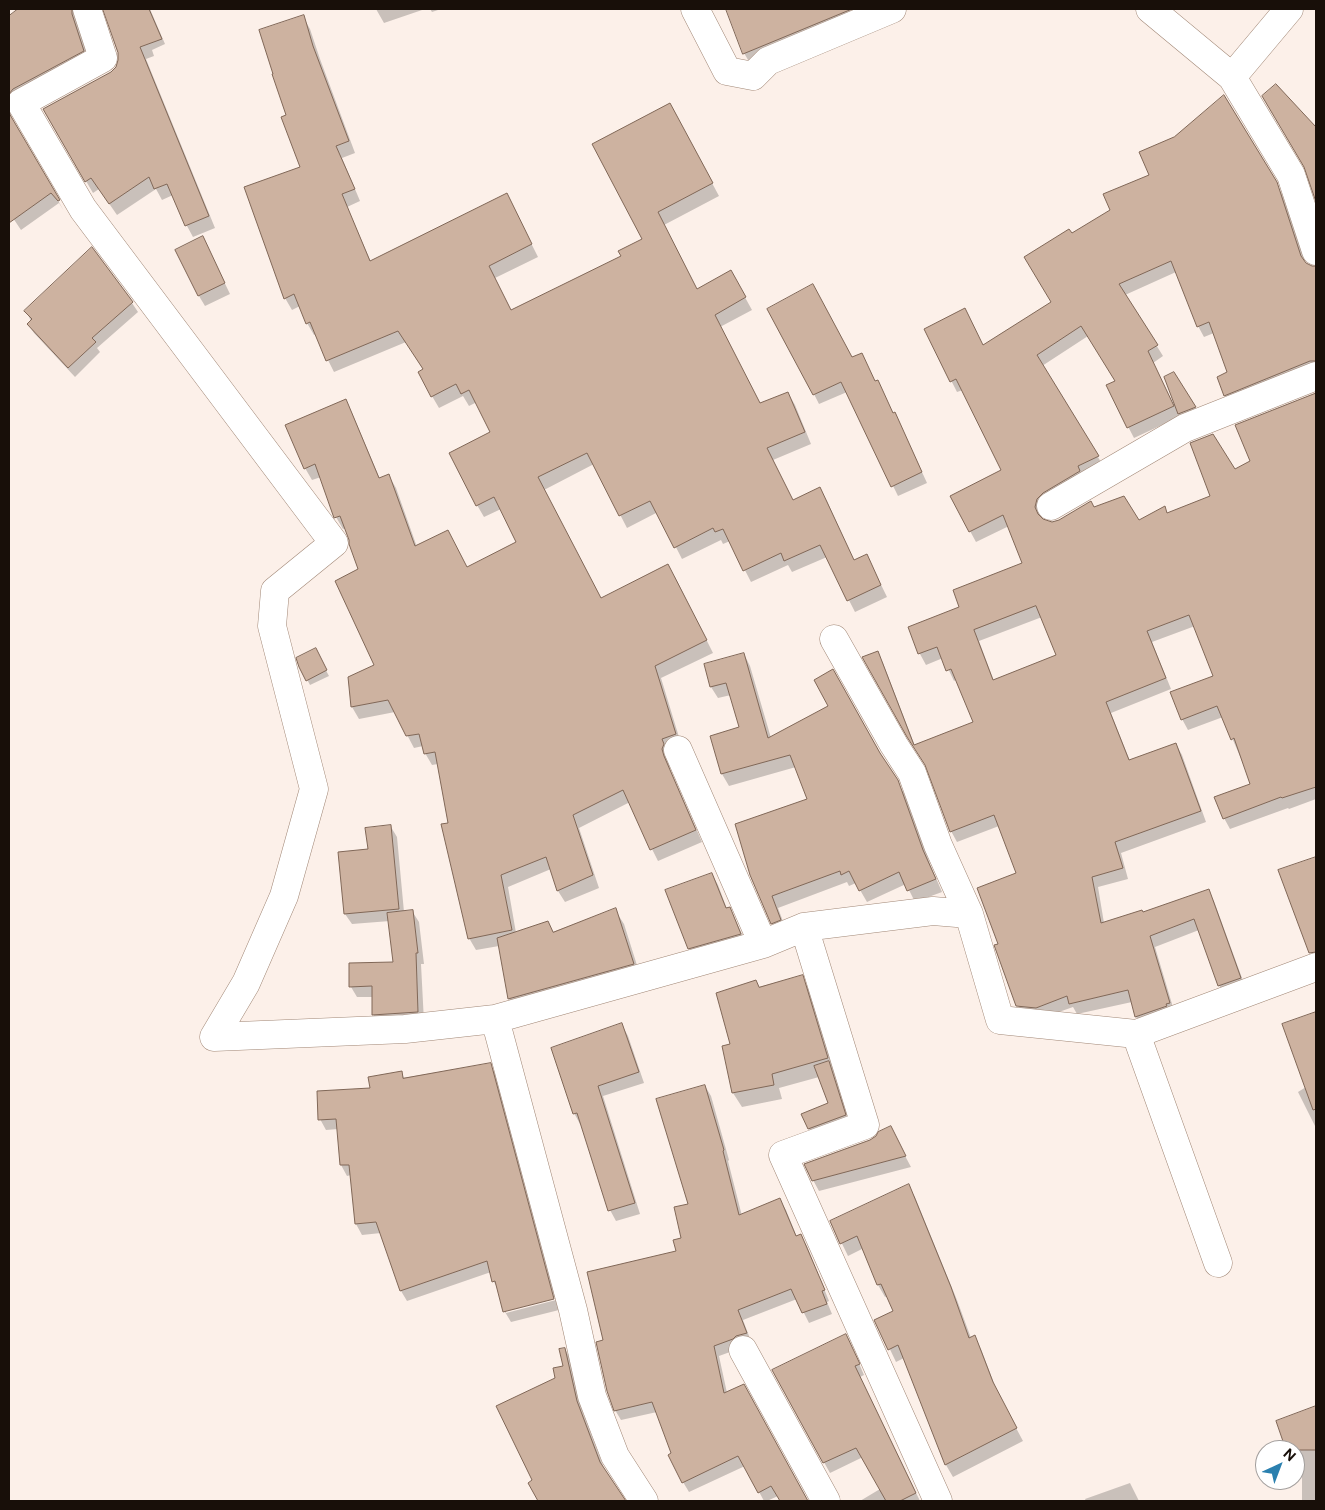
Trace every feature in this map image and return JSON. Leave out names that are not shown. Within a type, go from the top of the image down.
[{"type":"street","points":[[87,9],[103,58],[21,103],[83,209],[334,543],[275,591],[272,626],[314,790],[284,896],[246,983],[214,1038],[405,1029],[495,1019],[763,944],[804,927],[933,911],[969,914]]},
{"type":"street","points":[[694,9],[727,71],[753,76],[768,61],[892,9]]},
{"type":"street","points":[[1150,9],[1232,77],[1291,175],[1316,251]]},
{"type":"street","points":[[1232,77],[1289,9]]},
{"type":"street","points":[[1051,506],[1184,428],[1316,376]]},
{"type":"street","points":[[834,639],[912,773],[938,845],[969,914],[1000,1020],[1136,1034],[1316,967]]},
{"type":"street","points":[[678,750],[763,944]]},
{"type":"street","points":[[804,927],[865,1124],[784,1155],[938,1501]]},
{"type":"street","points":[[495,1019],[573,1310],[592,1396],[615,1456],[644,1501]]},
{"type":"street","points":[[1136,1034],[1218,1263]]},
{"type":"street","points":[[743,1350],[826,1501]]},
{"type":"building","points":[[18,9],[72,9],[84,51],[13,89],[9,94],[9,16]]},
{"type":"building","points":[[103,9],[149,9],[162,39],[140,47],[209,216],[185,226],[167,184],[154,189],[149,177],[109,204],[91,178],[85,182],[43,109],[111,72],[116,67],[118,53]]},
{"type":"building","points":[[726,9],[852,9],[743,54]]},
{"type":"building","points":[[304,15],[313,46],[349,141],[336,146],[355,189],[342,194],[370,261],[507,193],[532,244],[489,266],[511,310],[621,256],[618,251],[642,239],[592,144],[670,103],[713,183],[658,212],[697,289],[731,270],[746,297],[715,315],[760,403],[788,392],[805,432],[767,448],[793,500],[820,487],[854,560],[867,554],[881,585],[847,601],[820,545],[784,561],[781,553],[743,571],[723,529],[715,532],[713,528],[674,548],[650,501],[619,516],[587,453],[538,477],[601,598],[668,564],[707,640],[655,666],[676,734],[662,739],[664,744],[662,749],[696,830],[650,850],[623,790],[573,815],[593,875],[557,891],[546,857],[501,875],[512,930],[468,939],[441,824],[448,823],[435,752],[424,754],[419,734],[406,736],[388,700],[351,707],[348,677],[374,665],[335,581],[358,569],[340,516],[334,518],[315,464],[304,469],[285,425],[346,399],[379,478],[389,474],[415,546],[448,530],[467,567],[516,542],[494,497],[476,506],[449,453],[490,432],[469,390],[461,394],[456,384],[431,397],[418,372],[423,369],[398,331],[326,361],[310,322],[306,324],[294,294],[284,299],[244,187],[300,167],[281,117],[286,115],[259,30]]},
{"type":"building","points":[[1276,84],[1316,127],[1316,202],[1304,167],[1262,96]]},
{"type":"building","points":[[1224,95],[1277,182],[1301,256],[1306,263],[1316,266],[1316,361],[1310,361],[1224,396],[1217,377],[1227,372],[1209,322],[1197,327],[1171,261],[1119,284],[1158,345],[1148,351],[1174,406],[1127,428],[1106,385],[1115,381],[1081,326],[1037,355],[1099,456],[1078,466],[1080,471],[1043,493],[1037,499],[1035,507],[1043,519],[1052,522],[1059,520],[1091,501],[1094,507],[1124,496],[1139,520],[1165,506],[1167,513],[1210,496],[1190,443],[1213,434],[1235,469],[1250,461],[1235,425],[1316,393],[1316,787],[1281,797],[1223,819],[1214,797],[1250,784],[1234,738],[1231,740],[1217,706],[1181,720],[1170,692],[1213,676],[1189,615],[1147,631],[1166,678],[1106,702],[1129,760],[1176,743],[1201,811],[1115,842],[1123,868],[1092,877],[1101,923],[1142,910],[1143,912],[1209,889],[1241,978],[1218,986],[1194,919],[1150,936],[1170,1003],[1166,1004],[1167,1006],[1135,1017],[1128,990],[1069,1004],[1067,996],[1036,1008],[1016,1006],[994,945],[998,944],[977,888],[1016,873],[994,815],[950,832],[925,765],[862,657],[878,651],[914,745],[973,722],[951,669],[946,671],[937,647],[918,654],[908,627],[959,607],[953,590],[1022,563],[1003,515],[969,532],[950,496],[1001,470],[956,379],[950,382],[924,329],[965,308],[983,345],[1051,302],[1024,257],[1069,229],[1072,233],[1110,210],[1103,194],[1149,175],[1139,152],[1174,137]],"holes":[[[1036,606],[1056,655],[993,680],[974,630]]]},
{"type":"building","points":[[9,113],[60,200],[58,201],[51,193],[9,223]]},
{"type":"building","points":[[203,236],[225,283],[198,296],[175,250]]},
{"type":"building","points":[[92,247],[133,302],[92,338],[96,342],[68,368],[27,324],[32,319],[24,311]]},
{"type":"building","points":[[813,284],[852,357],[862,353],[875,381],[878,380],[893,413],[895,412],[922,472],[891,487],[841,382],[813,395],[767,309]]},
{"type":"building","points":[[1174,372],[1196,407],[1178,414],[1164,377]]},
{"type":"building","points":[[316,648],[327,670],[306,681],[296,658]]},
{"type":"building","points":[[744,653],[768,738],[828,706],[814,680],[833,669],[880,753],[898,780],[923,850],[936,879],[907,891],[899,872],[859,891],[849,871],[841,875],[840,871],[772,896],[781,920],[771,924],[750,875],[735,824],[807,799],[790,755],[721,774],[710,736],[739,727],[726,683],[710,687],[704,664]]},
{"type":"building","points":[[391,825],[399,909],[344,914],[338,852],[368,849],[365,828]]},
{"type":"building","points":[[1316,857],[1316,952],[1309,953],[1278,870]]},
{"type":"building","points":[[712,873],[726,908],[730,907],[741,934],[688,949],[665,890]]},
{"type":"building","points":[[616,908],[634,964],[508,999],[497,938],[548,921],[553,932]]},
{"type":"building","points":[[413,910],[418,953],[416,953],[418,1012],[372,1015],[372,986],[349,987],[349,963],[393,962],[387,913]]},
{"type":"building","points":[[803,975],[828,1058],[772,1074],[774,1085],[732,1093],[722,1046],[730,1044],[716,993],[756,980],[759,987]]},
{"type":"building","points":[[1316,1012],[1316,1109],[1313,1110],[1282,1024]]},
{"type":"building","points":[[622,1023],[639,1072],[598,1086],[635,1203],[608,1211],[577,1113],[573,1114],[551,1048]]},
{"type":"building","points":[[829,1061],[846,1115],[808,1129],[801,1114],[828,1103],[814,1066]]},
{"type":"building","points":[[491,1063],[554,1299],[503,1312],[495,1281],[492,1282],[487,1261],[400,1291],[376,1222],[355,1224],[349,1165],[340,1165],[336,1119],[318,1120],[317,1091],[370,1088],[368,1077],[402,1071],[403,1078]]},
{"type":"building","points":[[705,1085],[724,1150],[739,1215],[780,1198],[796,1236],[801,1234],[825,1290],[822,1291],[827,1304],[802,1313],[791,1289],[738,1310],[747,1333],[714,1346],[724,1393],[744,1384],[808,1501],[780,1501],[771,1486],[758,1493],[738,1456],[682,1483],[668,1455],[671,1453],[652,1402],[614,1411],[607,1391],[596,1342],[603,1340],[587,1272],[676,1251],[673,1240],[681,1238],[674,1207],[688,1204],[656,1099]]},
{"type":"building","points":[[891,1126],[906,1156],[812,1181],[804,1164],[870,1140],[878,1132]]},
{"type":"building","points":[[909,1184],[951,1287],[969,1338],[975,1335],[993,1382],[1017,1428],[945,1465],[898,1345],[888,1350],[874,1320],[893,1311],[881,1284],[877,1285],[857,1236],[840,1244],[830,1221]]},
{"type":"building","points":[[846,1334],[860,1364],[855,1366],[916,1493],[900,1501],[886,1501],[856,1448],[823,1463],[772,1370]]},
{"type":"building","points":[[565,1348],[577,1401],[600,1462],[626,1501],[538,1501],[528,1483],[532,1480],[496,1406],[555,1378],[553,1368],[563,1366],[559,1349]]},
{"type":"building","points":[[1316,1406],[1316,1450],[1305,1450],[1305,1440],[1283,1440],[1276,1421]]}]
